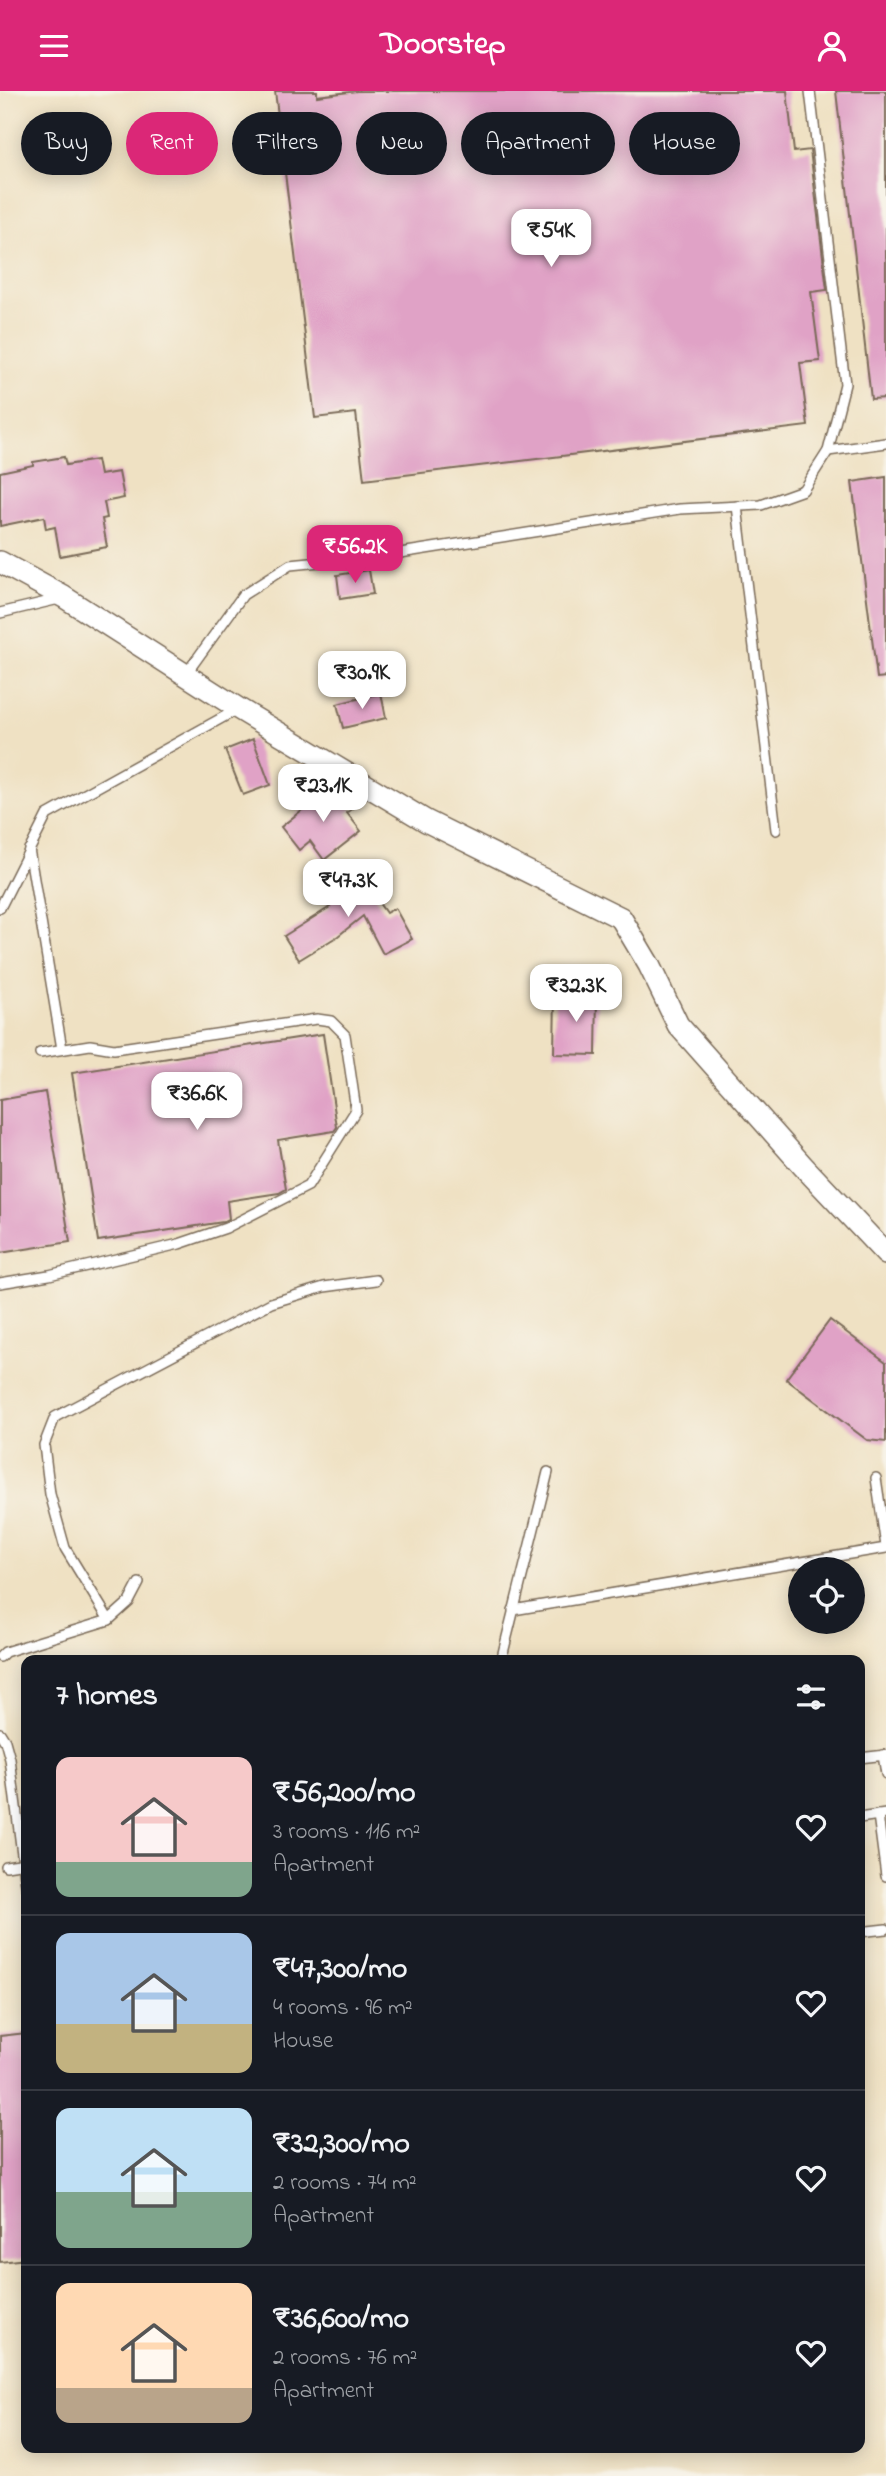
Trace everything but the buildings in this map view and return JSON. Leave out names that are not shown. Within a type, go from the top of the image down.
[{"type":"street","points":[[0,562],[64,597],[239,709],[426,821],[621,918],[649,965],[678,1025],[886,1254]]},
{"type":"lane","points":[[186,675],[243,594],[290,565],[381,556],[680,509],[761,505],[803,490],[828,451],[845,384],[810,91]]},
{"type":"lane","points":[[828,451],[886,443]]},
{"type":"lane","points":[[737,506],[776,830]]},
{"type":"lane","points":[[0,613],[64,597]]},
{"type":"lane","points":[[0,908],[47,815],[239,709]]},
{"type":"lane","points":[[29,849],[62,1049]]},
{"type":"lane","points":[[0,1283],[49,1275],[179,1244],[226,1228],[308,1186],[356,1110],[345,1035],[331,1021],[317,1019],[114,1049],[90,1045],[40,1053]]},
{"type":"lane","points":[[109,1620],[65,1548],[50,1495],[44,1445],[55,1417],[271,1303],[324,1287],[376,1280]]},
{"type":"lane","points":[[502,1655],[548,1472]]},
{"type":"lane","points":[[513,1610],[886,1547],[876,1478]]},
{"type":"lane","points":[[0,1657],[5,1652],[109,1620],[129,1602],[139,1583]]},
{"type":"lane","points":[[0,1734],[10,1759],[21,1836]]},
{"type":"lane","points":[[865,1757],[885,1755],[886,1774]]},
{"type":"lane","points":[[882,1815],[886,1876]]},
{"type":"lane","points":[[6,1866],[21,1864]]},
{"type":"lane","points":[[865,1931],[886,1929]]}]
